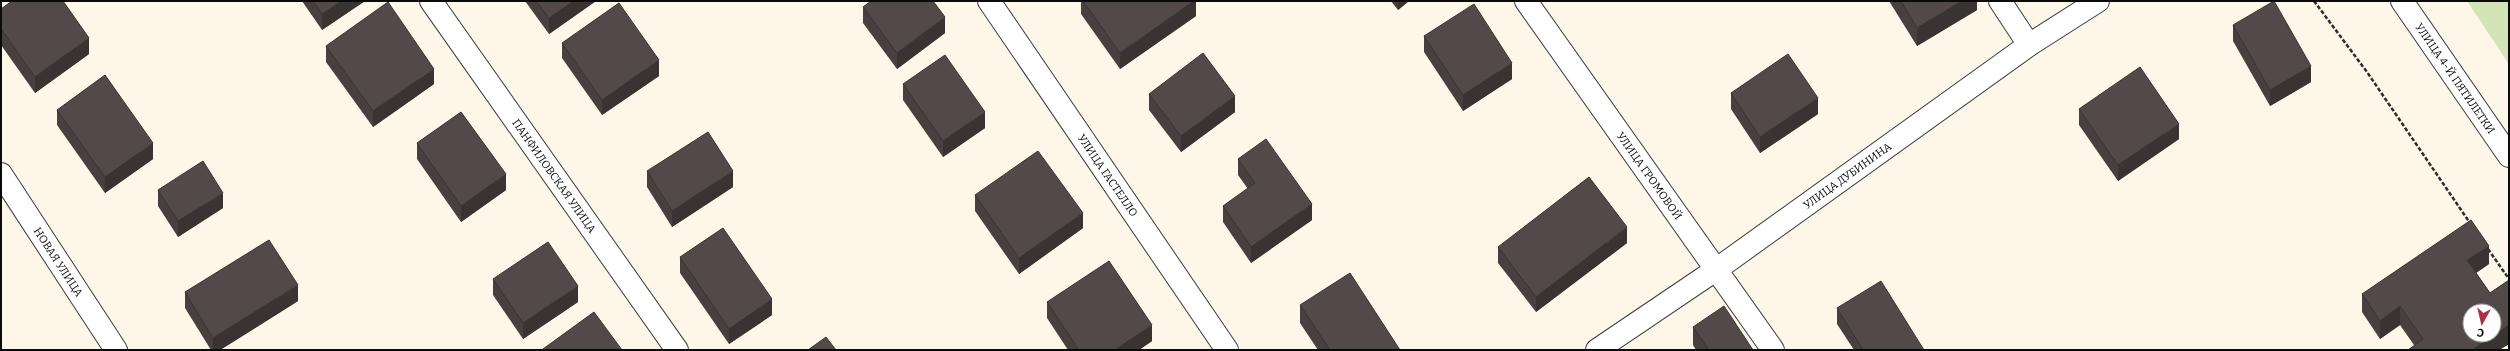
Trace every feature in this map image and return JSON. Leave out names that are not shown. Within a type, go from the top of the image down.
[{"type":"street","name":"ПАНФИЛОВСКАЯ УЛИЦА","points":[[431,1],[677,350]]},
{"type":"street","name":"УЛИЦА ГАСТЕЛЛО","points":[[989,1],[1227,350]]},
{"type":"street","name":"УЛИЦА ГРОМОВОЙ","points":[[1526,1],[1773,350]]},
{"type":"street","points":[[2000,1],[2028,44]]},
{"type":"street","name":"УЛИЦА ДУБИНИНА","points":[[1597,350],[1717,269],[2028,44],[2098,1]]},
{"type":"street","name":"УЛИЦА 4-Й ПЯТИЛЕТКИ","points":[[2402,1],[2509,156]]},
{"type":"street","name":"НОВАЯ УЛИЦА","points":[[1,174],[116,350]]},
{"type":"path","points":[[2314,1],[2367,72],[2474,228]]},
{"type":"path","points":[[2487,247],[2509,280]]},
{"type":"green space","points":[[2467,1],[2509,1],[2509,64]]},
{"type":"building","points":[[12,1],[63,1],[89,38],[35,77],[1,29],[1,9]]},
{"type":"building","points":[[313,1],[342,1],[322,14]]},
{"type":"building","points":[[536,1],[574,1],[549,18]]},
{"type":"building","points":[[871,1],[933,1],[945,17],[897,53],[863,7]]},
{"type":"building","points":[[1083,1],[1194,1],[1120,53]]},
{"type":"building","points":[[1901,1],[1962,1],[1917,28]]},
{"type":"building","points":[[2274,1],[2311,66],[2270,90],[2233,25]]},
{"type":"building","points":[[388,2],[434,69],[373,111],[326,46]]},
{"type":"building","points":[[619,3],[659,60],[602,100],[562,43]]},
{"type":"building","points":[[1474,4],[1512,63],[1463,95],[1424,36]]},
{"type":"building","points":[[1203,53],[1235,96],[1181,136],[1149,94]]},
{"type":"building","points":[[1788,54],[1818,98],[1760,137],[1731,93]]},
{"type":"building","points":[[945,55],[985,112],[943,141],[903,84]]},
{"type":"building","points":[[2140,67],[2179,124],[2118,165],[2079,109]]},
{"type":"building","points":[[105,75],[153,143],[105,177],[57,110]]},
{"type":"building","points":[[461,112],[506,174],[461,206],[417,143]]},
{"type":"building","points":[[708,132],[733,171],[672,211],[647,171]]},
{"type":"building","points":[[1266,139],[1312,204],[1251,247],[1223,206],[1255,183],[1238,159]]},
{"type":"building","points":[[1038,151],[1083,213],[1019,258],[975,195]]},
{"type":"building","points":[[203,161],[223,193],[178,221],[158,190]]},
{"type":"building","points":[[1589,177],[1627,227],[1536,297],[1498,247]]},
{"type":"building","points":[[2471,220],[2489,246],[2467,260],[2490,293],[2509,280],[2509,325],[2502,330],[2502,303],[2462,303],[2462,343],[2482,343],[2472,350],[2408,350],[2423,339],[2400,306],[2380,321],[2362,294]]},
{"type":"building","points":[[723,228],[772,299],[729,329],[680,257]]},
{"type":"building","points":[[269,240],[298,285],[213,338],[185,292]]},
{"type":"building","points":[[548,242],[578,286],[523,323],[493,279]]},
{"type":"building","points":[[1109,261],[1152,325],[1115,350],[1079,350],[1047,302]]},
{"type":"building","points":[[1350,273],[1400,350],[1330,350],[1300,305]]},
{"type":"building","points":[[1881,281],[1924,350],[1863,350],[1837,308]]},
{"type":"building","points":[[1724,306],[1753,350],[1709,350],[1693,327]]},
{"type":"building","points":[[594,312],[622,350],[543,350],[543,349]]},
{"type":"building","points":[[826,337],[836,350],[808,350]]}]
